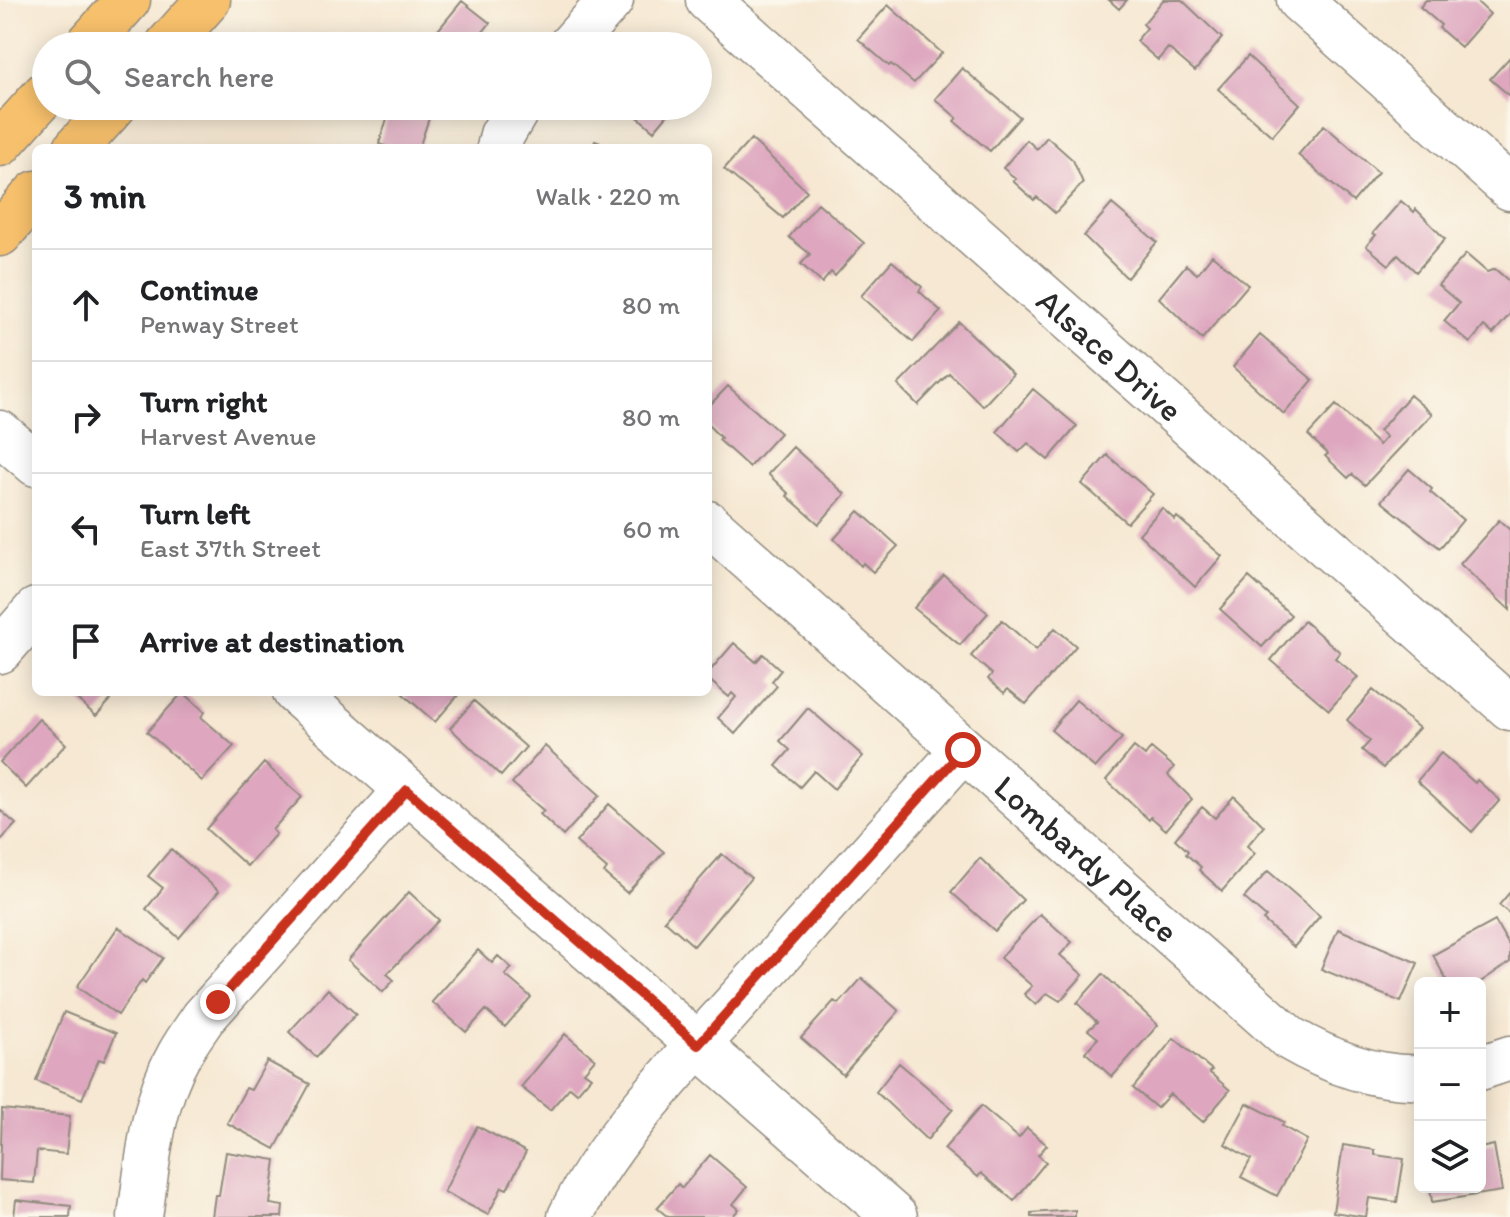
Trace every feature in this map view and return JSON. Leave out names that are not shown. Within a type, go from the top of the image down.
[{"type":"main road","points":[[99,32],[128,0]]},
{"type":"main road","points":[[179,32],[208,0]]},
{"type":"main road","points":[[0,144],[32,109]]},
{"type":"main road","points":[[80,144],[101,120]]},
{"type":"main road","points":[[0,234],[32,198]]},
{"type":"street","points":[[582,32],[611,0]]},
{"type":"street","name":"Alsace Drive","points":[[708,0],[1510,708]]},
{"type":"street","points":[[1299,0],[1510,188]]},
{"type":"street","points":[[500,144],[511,120]]},
{"type":"street","points":[[0,433],[32,461]]},
{"type":"street","name":"Lombardy Place","points":[[712,527],[1289,1038],[1356,1068],[1414,1076]]},
{"type":"street","points":[[0,651],[32,615]]},
{"type":"street","points":[[300,696],[895,1217]]},
{"type":"street","points":[[570,1217],[605,1157],[698,1045],[963,750]]},
{"type":"street","points":[[140,1217],[154,1123],[179,1055],[203,1018],[407,790]]},
{"type":"street","points":[[1486,1066],[1510,1058]]},
{"type":"building","points":[[1109,0],[1127,0],[1119,9]]},
{"type":"building","points":[[1163,0],[1182,0],[1222,38],[1195,71],[1168,48],[1158,60],[1136,41],[1147,28],[1143,24]]},
{"type":"building","points":[[1426,0],[1475,0],[1490,14],[1461,47],[1420,7]]},
{"type":"building","points":[[462,1],[490,23],[483,32],[437,32]]},
{"type":"building","points":[[888,5],[942,53],[914,83],[858,39]]},
{"type":"building","points":[[1248,56],[1300,104],[1272,136],[1218,89]]},
{"type":"building","points":[[1510,57],[1510,96],[1490,79]]},
{"type":"building","points":[[962,68],[1020,117],[990,151],[954,121],[957,118],[935,99]]},
{"type":"building","points":[[387,120],[428,120],[420,144],[379,144]]},
{"type":"building","points":[[641,120],[663,120],[654,131]]},
{"type":"building","points":[[1324,125],[1378,172],[1353,202],[1298,155]]},
{"type":"building","points":[[1047,137],[1073,160],[1083,183],[1055,213],[1037,197],[1034,200],[1003,168],[1027,140],[1037,149]]},
{"type":"building","points":[[751,139],[807,191],[783,218],[724,169]]},
{"type":"building","points":[[1401,201],[1414,212],[1416,209],[1445,239],[1416,272],[1398,255],[1389,265],[1366,246],[1376,235],[1373,233]]},
{"type":"building","points":[[818,203],[864,243],[835,276],[831,272],[822,283],[801,264],[810,254],[789,237]]},
{"type":"building","points":[[1112,204],[1157,242],[1127,278],[1084,236]]},
{"type":"building","points":[[1466,254],[1487,272],[1495,269],[1510,282],[1510,314],[1493,334],[1484,326],[1470,343],[1444,321],[1459,303],[1438,285]]},
{"type":"building","points":[[1212,255],[1248,285],[1202,339],[1159,298],[1186,265],[1197,274]]},
{"type":"building","points":[[892,261],[922,287],[919,291],[941,311],[913,342],[861,296]]},
{"type":"building","points":[[959,322],[1013,374],[983,406],[949,373],[918,405],[898,385]]},
{"type":"building","points":[[1260,335],[1313,380],[1284,414],[1233,367]]},
{"type":"building","points":[[728,386],[780,433],[749,467],[719,440],[721,438],[712,429],[712,403]]},
{"type":"building","points":[[1033,389],[1077,426],[1048,460],[1028,443],[1019,452],[997,432]]},
{"type":"building","points":[[1410,395],[1432,414],[1365,485],[1352,474],[1348,478],[1308,435],[1336,405],[1379,445],[1386,437],[1379,431]]},
{"type":"building","points":[[793,447],[845,494],[819,524],[787,496],[789,494],[768,474]]},
{"type":"building","points":[[1107,455],[1153,494],[1127,523],[1082,484]]},
{"type":"building","points":[[1409,469],[1463,520],[1440,548],[1381,501]]},
{"type":"building","points":[[1162,508],[1222,556],[1195,587],[1139,534]]},
{"type":"building","points":[[859,511],[898,546],[873,572],[863,563],[861,566],[834,539]]},
{"type":"building","points":[[1499,520],[1510,530],[1510,610],[1460,564]]},
{"type":"building","points":[[944,575],[988,613],[960,645],[914,608]]},
{"type":"building","points":[[1249,577],[1291,615],[1262,647],[1220,609]]},
{"type":"building","points":[[1002,620],[1036,650],[1055,628],[1076,646],[1026,704],[1008,689],[1004,693],[988,679],[992,674],[971,656]]},
{"type":"building","points":[[1304,621],[1340,652],[1335,658],[1358,677],[1329,710],[1271,660]]},
{"type":"building","points":[[734,643],[756,662],[763,654],[781,670],[772,681],[777,686],[735,734],[718,718],[736,697],[732,693],[729,697],[712,682],[712,668]]},
{"type":"building","points":[[1373,690],[1419,728],[1383,768],[1362,750],[1370,741],[1347,720]]},
{"type":"building","points":[[74,696],[114,696],[96,716]]},
{"type":"building","points":[[179,696],[187,696],[205,712],[201,717],[234,746],[202,781],[147,732]]},
{"type":"building","points":[[405,696],[458,696],[435,722]]},
{"type":"building","points":[[1076,700],[1122,738],[1095,768],[1051,730]]},
{"type":"building","points":[[474,701],[526,747],[501,776],[450,728]]},
{"type":"building","points":[[808,708],[863,756],[834,789],[814,771],[800,787],[776,766],[790,750],[780,741]]},
{"type":"building","points":[[39,719],[66,744],[26,788],[0,762]]},
{"type":"building","points":[[545,746],[600,795],[563,836],[540,814],[544,811],[512,783]]},
{"type":"building","points":[[1134,747],[1145,756],[1151,748],[1174,767],[1168,775],[1192,799],[1166,830],[1151,817],[1149,820],[1106,780]]},
{"type":"building","points":[[1441,753],[1500,800],[1472,832],[1417,781]]},
{"type":"building","points":[[264,763],[302,797],[272,830],[276,834],[247,866],[206,829]]},
{"type":"building","points":[[1234,796],[1264,826],[1247,846],[1255,853],[1222,891],[1199,870],[1201,867],[1175,839],[1202,807],[1215,818]]},
{"type":"building","points":[[609,804],[664,852],[627,893],[604,873],[607,869],[576,842]]},
{"type":"building","points":[[0,810],[16,824],[0,841]]},
{"type":"building","points":[[171,849],[219,891],[179,938],[146,909],[163,888],[148,876]]},
{"type":"building","points":[[722,854],[751,878],[694,946],[664,920]]},
{"type":"building","points":[[980,858],[1023,900],[995,931],[951,892]]},
{"type":"building","points":[[1268,871],[1320,916],[1294,947],[1263,920],[1266,917],[1244,898]]},
{"type":"building","points":[[409,892],[439,920],[387,974],[394,980],[383,992],[348,960]]},
{"type":"building","points":[[1510,892],[1510,914],[1499,905]]},
{"type":"building","points":[[1040,914],[1072,942],[1060,955],[1083,975],[1060,1001],[1047,993],[1036,1005],[1024,994],[1032,986],[1000,958]]},
{"type":"building","points":[[1495,921],[1510,947],[1510,962],[1486,978],[1445,977],[1433,955]]},
{"type":"building","points":[[118,927],[163,958],[145,983],[142,980],[118,1015],[77,987]]},
{"type":"building","points":[[1338,929],[1418,963],[1401,1002],[1321,969]]},
{"type":"building","points":[[478,950],[492,963],[498,956],[512,968],[505,975],[531,997],[505,1027],[486,1010],[466,1032],[432,1002]]},
{"type":"building","points":[[1103,974],[1158,1025],[1112,1077],[1085,1052],[1098,1038],[1088,1030],[1097,1022],[1077,1003]]},
{"type":"building","points":[[862,978],[899,1011],[843,1075],[801,1038],[834,1001],[839,1004]]},
{"type":"building","points":[[328,989],[356,1014],[316,1057],[289,1032]]},
{"type":"building","points":[[64,1012],[116,1033],[104,1061],[99,1059],[82,1099],[36,1081]]},
{"type":"building","points":[[565,1034],[595,1059],[584,1072],[591,1077],[577,1093],[570,1087],[550,1110],[521,1087]]},
{"type":"building","points":[[1174,1038],[1212,1070],[1209,1072],[1230,1090],[1203,1122],[1170,1094],[1157,1108],[1133,1088]]},
{"type":"building","points":[[267,1061],[310,1084],[275,1149],[227,1123],[246,1088],[251,1090]]},
{"type":"building","points":[[899,1063],[953,1109],[927,1140],[876,1092]]},
{"type":"building","points":[[1247,1103],[1284,1122],[1282,1126],[1307,1140],[1277,1196],[1241,1177],[1251,1159],[1225,1144]]},
{"type":"building","points":[[981,1106],[1019,1138],[1027,1128],[1047,1145],[1038,1155],[1046,1162],[1014,1201],[981,1173],[978,1177],[944,1149]]},
{"type":"building","points":[[2,1109],[70,1116],[66,1154],[37,1151],[34,1183],[0,1180]]},
{"type":"building","points":[[477,1126],[526,1152],[507,1189],[502,1187],[488,1215],[444,1192]]},
{"type":"building","points":[[1343,1145],[1375,1150],[1375,1155],[1404,1159],[1397,1202],[1369,1198],[1366,1217],[1333,1212]]},
{"type":"building","points":[[1494,1145],[1502,1191],[1432,1202],[1431,1193],[1486,1193],[1486,1147]]},
{"type":"building","points":[[226,1152],[276,1160],[270,1204],[283,1206],[282,1217],[212,1217]]},
{"type":"building","points":[[710,1155],[747,1187],[733,1204],[739,1209],[732,1217],[668,1217],[657,1208],[678,1184],[682,1188]]},
{"type":"building","points":[[16,1200],[71,1206],[70,1217],[14,1217]]},
{"type":"building","points":[[1075,1210],[1075,1217],[1031,1217],[1031,1213]]},
{"type":"route","points":[[218,1002],[407,790],[698,1045],[963,750]]}]
